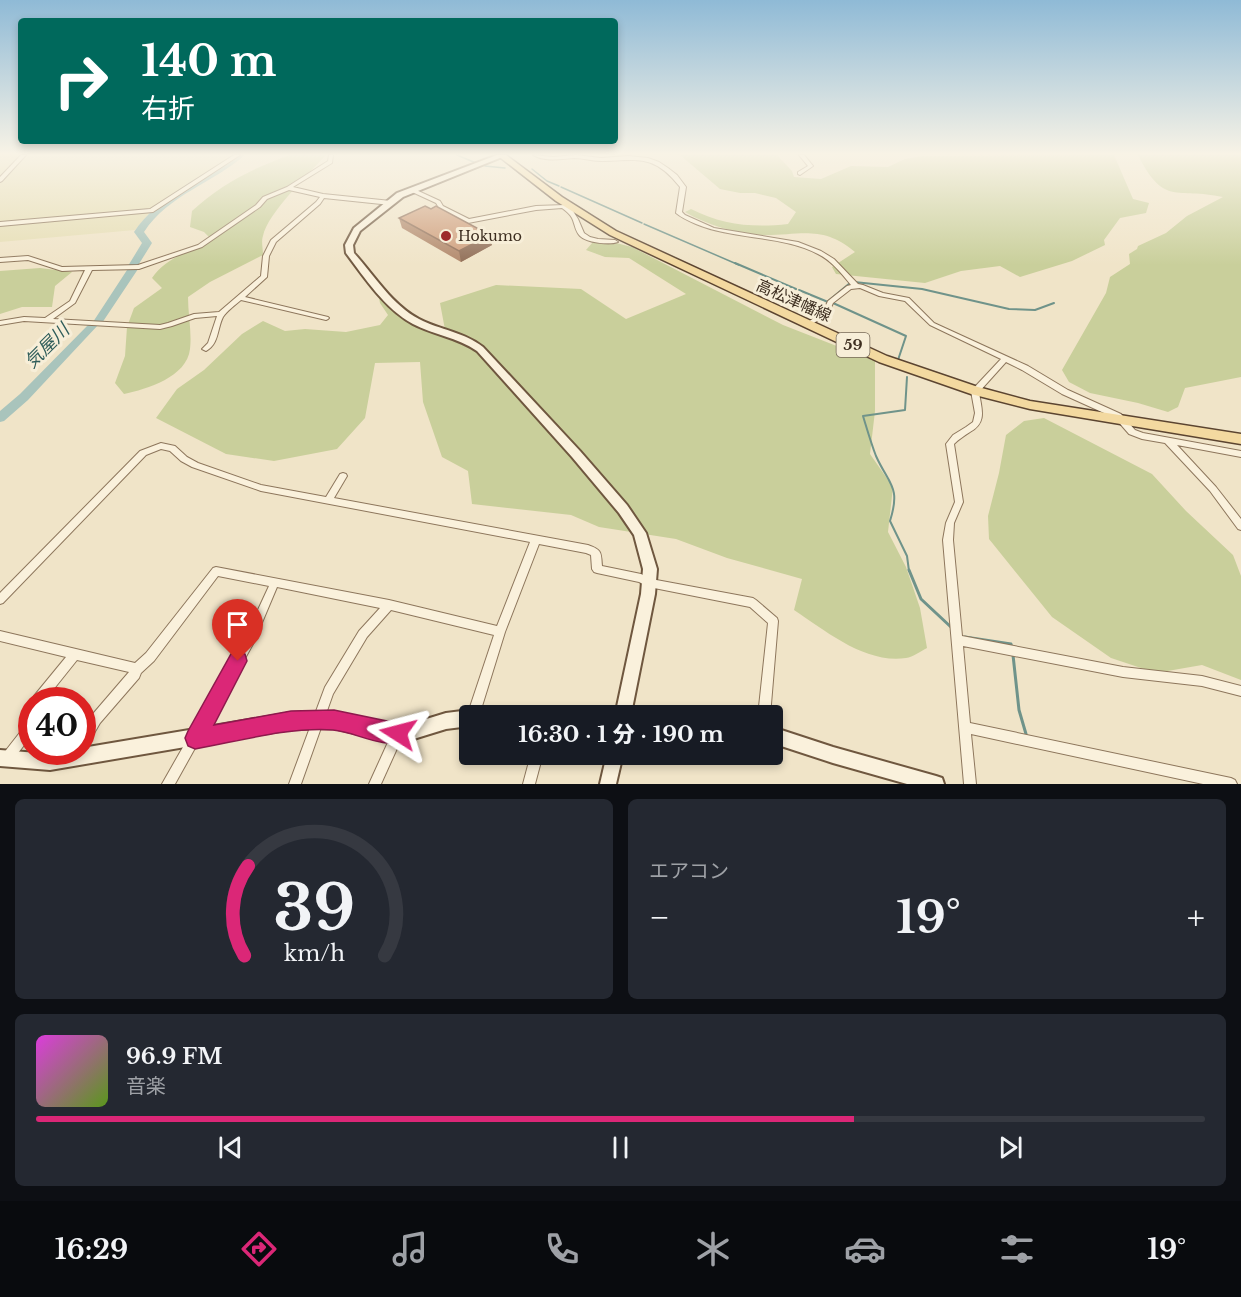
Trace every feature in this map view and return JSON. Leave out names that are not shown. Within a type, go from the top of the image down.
[{"type":"main road","name":"高松津幡線","points":[[548,192],[578,215],[613,233],[883,359],[975,391],[1030,405],[1241,439]]},
{"type":"street","points":[[0,224],[151,212],[182,192]]},
{"type":"street","points":[[0,260],[28,258],[62,269],[139,267],[200,246],[258,206],[265,198],[280,192]]},
{"type":"street","points":[[304,192],[323,196],[391,203]]},
{"type":"street","points":[[409,192],[391,203],[351,237],[350,253],[406,315],[425,325],[462,336],[480,350],[576,454],[623,509],[640,533],[650,569],[649,583],[625,705]]},
{"type":"street","points":[[415,192],[438,202],[441,207],[468,221],[555,205],[565,207],[578,215],[579,233],[582,236],[594,241],[615,242]]},
{"type":"street","points":[[682,192],[679,213],[682,216],[713,229],[798,244],[819,252],[831,260],[855,285],[881,294],[907,299],[932,324],[1005,359],[1065,392],[1118,416],[1132,432],[1241,454]]},
{"type":"street","points":[[206,349],[221,314],[264,277],[266,256],[273,241],[318,203],[323,196]]},
{"type":"street","points":[[48,319],[73,302],[89,269]]},
{"type":"street","points":[[807,325],[828,311],[830,302],[838,294],[855,285]]},
{"type":"street","points":[[240,298],[326,318]]},
{"type":"street","points":[[0,323],[13,319],[48,319],[160,327],[195,316],[221,314]]},
{"type":"street","points":[[970,784],[948,540],[950,523],[959,502],[950,444],[953,439],[975,425],[979,418],[975,391],[1005,359]]},
{"type":"street","points":[[1168,441],[1212,489],[1241,526]]},
{"type":"street","points":[[0,600],[143,453],[161,446],[172,448],[195,465],[261,488],[535,541],[588,549],[596,553],[597,569],[641,578],[649,583],[753,603],[773,621],[765,705]]},
{"type":"street","points":[[328,501],[343,476]]},
{"type":"street","points":[[477,705],[500,632],[535,541]]},
{"type":"street","points":[[96,719],[135,674],[136,669],[150,657],[216,571],[389,605],[500,632]]},
{"type":"street","points":[[168,784],[249,641],[275,582]]},
{"type":"street","points":[[295,784],[329,691],[363,634],[389,605]]},
{"type":"street","points":[[0,636],[136,669]]},
{"type":"street","points":[[957,640],[1123,672],[1202,681],[1241,691]]},
{"type":"street","points":[[48,687],[75,654]]},
{"type":"street","points":[[96,752],[291,721],[334,720],[384,732],[407,733],[459,719]]},
{"type":"street","points":[[964,727],[1231,784]]},
{"type":"street","points":[[375,784],[398,733]]},
{"type":"street","points":[[783,739],[936,784]]},
{"type":"street","points":[[3,758],[18,741]]},
{"type":"street","points":[[3,758],[18,759]]},
{"type":"street","points":[[529,784],[534,765]]},
{"type":"street","points":[[608,784],[612,765]]},
{"type":"shaded area","points":[[0,192],[181,192],[151,211],[135,230],[0,242]]},
{"type":"green space","points":[[292,192],[266,227],[262,238],[263,255],[210,282],[188,297],[190,349],[182,367],[154,385],[124,394],[115,383],[125,356],[127,327],[134,308],[162,288],[152,278],[164,265],[209,237],[204,232],[190,227],[192,211],[214,193]]},
{"type":"green space","points":[[733,192],[1130,192],[1133,199],[1149,203],[1146,213],[1120,218],[1104,240],[1105,245],[1072,261],[1020,277],[1000,266],[961,271],[925,283],[836,274],[832,267],[855,252],[832,238],[810,233],[761,235],[741,232],[721,228],[685,212],[691,209],[726,222],[762,226],[788,224],[796,212],[776,198],[755,193]]},
{"type":"green space","points":[[1173,192],[1241,192],[1241,377],[1185,388],[1178,407],[1168,412],[1090,393],[1069,382],[1062,370],[1106,293],[1110,277],[1130,264],[1129,254],[1138,246],[1166,233],[1187,216],[1223,197]]},
{"type":"green space","points":[[593,242],[616,243],[632,247],[783,325],[875,361],[875,411],[870,454],[893,487],[888,532],[906,567],[920,608],[927,648],[906,658],[891,659],[861,651],[833,636],[794,610],[802,579],[727,558],[676,539],[599,527],[571,515],[472,504],[468,471],[442,457],[423,402],[420,362],[375,363],[365,418],[337,449],[274,461],[226,454],[156,418],[177,389],[204,370],[242,334],[263,321],[285,331],[305,329],[346,332],[380,325],[388,315],[380,303],[378,293],[382,294],[404,320],[446,335],[440,303],[496,285],[581,289],[626,319],[686,294],[629,258],[605,257],[586,250]]},
{"type":"green space","points":[[40,268],[72,272],[55,286],[52,307],[22,307],[0,314],[0,271]]},
{"type":"green space","points":[[1044,418],[1152,474],[1186,511],[1233,555],[1241,576],[1241,680],[1202,665],[1156,673],[1111,658],[1052,617],[989,539],[988,516],[1006,435],[1024,421]]},
{"type":"building","points":[[425,206],[431,209],[436,206],[490,235],[459,251],[399,218]]},
{"type":"waterway","name":"気屋川","points":[[133,266],[147,243],[139,232],[156,212],[184,192]]},
{"type":"waterway","points":[[571,192],[642,223]]},
{"type":"waterway","points":[[644,224],[739,265]]},
{"type":"waterway","points":[[735,263],[796,289]]},
{"type":"waterway","name":"気屋川","points":[[98,321],[133,269]]},
{"type":"waterway","points":[[854,282],[922,289],[1009,309],[1035,310],[1054,303]]},
{"type":"waterway","points":[[827,302],[850,283]]},
{"type":"waterway","points":[[799,290],[827,302]]},
{"type":"waterway","points":[[833,303],[906,336],[898,360]]},
{"type":"waterway","name":"気屋川","points":[[0,418],[24,397],[94,325]]},
{"type":"waterway","points":[[907,377],[905,410],[863,416],[876,456],[892,486],[894,500],[890,521],[907,556],[909,571]]},
{"type":"waterway","points":[[909,570],[921,599],[952,628]]},
{"type":"waterway","points":[[965,637],[1011,644],[1012,648]]},
{"type":"waterway","points":[[1013,655],[1019,710],[1026,734]]},
{"type":"place","name":"Hokumo","points":[[446,236]]},
{"type":"route","points":[[238,661],[195,738],[291,721],[334,720],[384,732],[398,733]]}]
